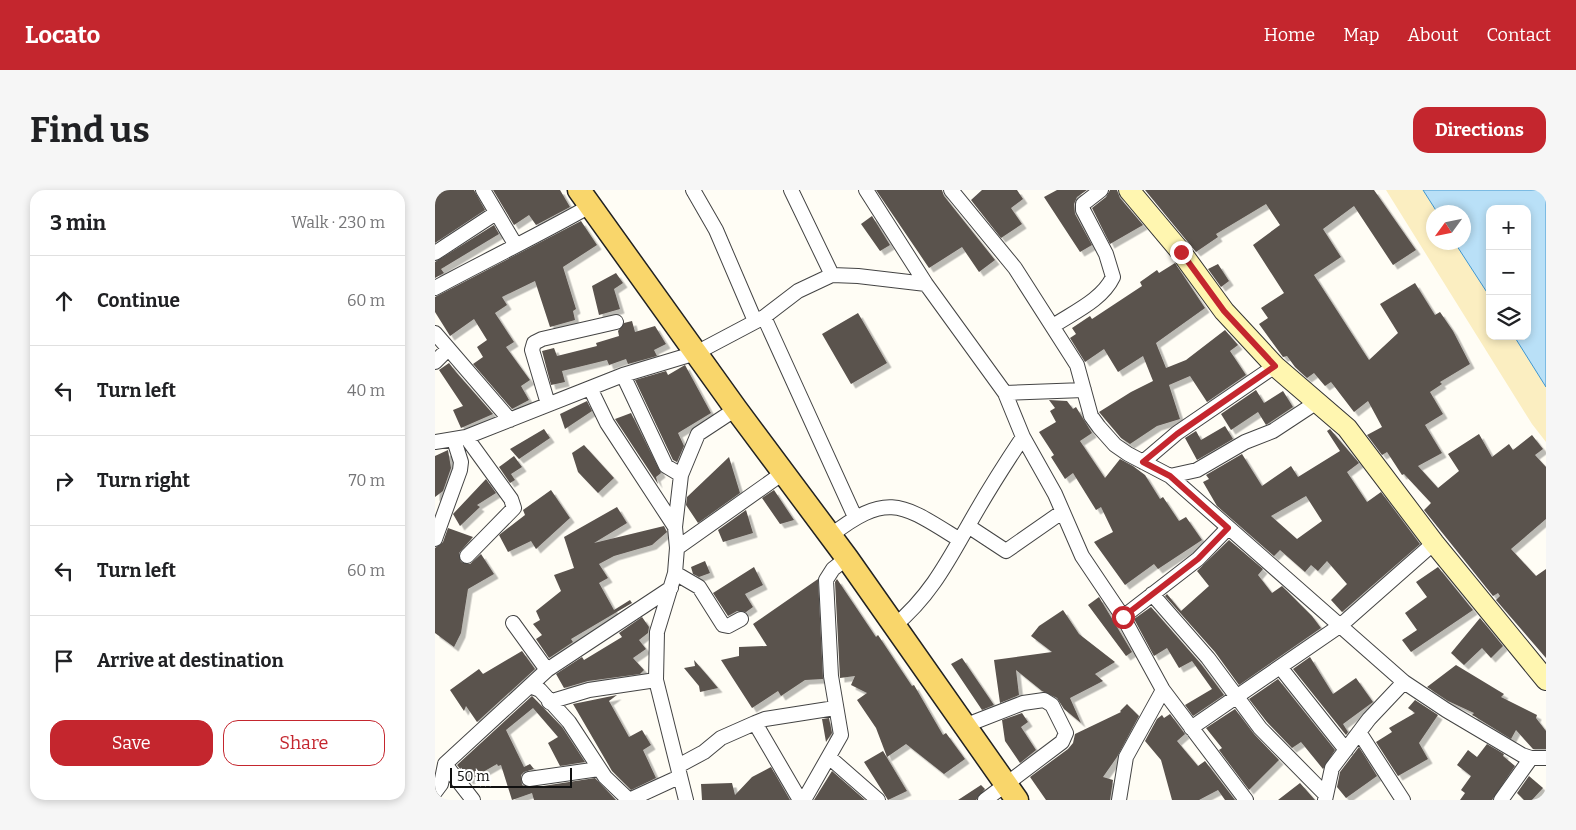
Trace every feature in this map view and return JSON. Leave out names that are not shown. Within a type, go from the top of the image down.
[{"type":"main road","points":[[584,198],[736,409],[847,558],[1011,793]]},
{"type":"street","points":[[483,190],[515,244]]},
{"type":"street","points":[[693,190],[716,230],[855,517]]},
{"type":"street","points":[[791,190],[832,275]]},
{"type":"street","points":[[866,190],[926,284],[1005,393],[1023,437],[1055,494],[1082,556],[1123,617],[1163,690],[1246,800]]},
{"type":"street","points":[[951,190],[1015,268],[1053,326],[1077,365],[1091,416],[1115,444],[1170,476],[1341,624],[1404,682],[1446,710],[1522,755],[1531,758],[1546,758]]},
{"type":"street","points":[[1053,326],[1096,298],[1108,287],[1113,276],[1106,254],[1083,210],[1083,204],[1101,190]]},
{"type":"street","points":[[1129,190],[1181,252],[1224,311],[1275,366],[1347,428],[1434,543],[1546,680]]},
{"type":"street","points":[[435,288],[515,244],[534,237],[584,198]]},
{"type":"street","points":[[435,253],[496,213]]},
{"type":"street","points":[[435,442],[460,438],[623,375],[696,353],[759,319],[798,291],[832,275],[926,284]]},
{"type":"street","points":[[548,404],[533,350],[535,343],[541,338],[617,322]]},
{"type":"street","points":[[435,332],[510,420]]},
{"type":"street","points":[[435,362],[448,349]]},
{"type":"street","points":[[1143,462],[1177,434],[1275,366]]},
{"type":"street","points":[[623,375],[666,466],[681,475]]},
{"type":"street","points":[[590,388],[607,422],[675,527]]},
{"type":"street","points":[[1005,393],[1084,390]]},
{"type":"street","points":[[1170,476],[1197,470],[1245,442],[1273,431],[1317,402]]},
{"type":"street","points":[[686,800],[656,680],[657,632],[675,573],[677,548],[675,527],[681,475],[698,434],[736,409]]},
{"type":"street","points":[[894,626],[915,609],[924,597],[960,540],[1003,464],[1023,437]]},
{"type":"street","points":[[435,539],[440,502],[461,462],[460,438]]},
{"type":"street","points":[[460,438],[511,499],[514,508],[467,556]]},
{"type":"street","points":[[677,548],[783,472]]},
{"type":"street","points":[[830,536],[855,517],[880,509],[904,508],[960,540]]},
{"type":"street","points":[[967,526],[1006,550],[1062,512]]},
{"type":"street","points":[[1123,617],[1198,559],[1228,528]]},
{"type":"street","points":[[1191,728],[1341,624],[1434,543]]},
{"type":"street","points":[[804,800],[831,758],[841,735],[835,708],[826,580],[833,569],[847,558]]},
{"type":"street","points":[[675,573],[699,587],[723,625],[728,626],[741,619]]},
{"type":"street","points":[[435,792],[441,784],[445,764],[547,670],[671,588]]},
{"type":"street","points":[[1152,594],[1208,658],[1273,742],[1325,798]]},
{"type":"street","points":[[513,623],[547,670]]},
{"type":"street","points":[[1281,667],[1346,750]]},
{"type":"street","points":[[549,702],[589,690],[656,680]]},
{"type":"street","points":[[1325,798],[1332,768],[1359,732],[1404,682]]},
{"type":"street","points":[[530,686],[540,690],[569,722],[599,769],[629,800],[679,771],[721,738],[765,719],[835,708]]},
{"type":"street","points":[[1119,800],[1126,757],[1163,690]]},
{"type":"street","points":[[964,726],[983,717],[1034,701],[1044,700],[1052,706],[1066,733],[1062,742],[1011,793],[985,800]]},
{"type":"street","points":[[755,723],[800,800]]},
{"type":"street","points":[[1359,732],[1403,800]]},
{"type":"street","points":[[831,758],[878,800]]},
{"type":"street","points":[[1501,800],[1531,758]]},
{"type":"street","points":[[445,764],[473,800]]},
{"type":"street","points":[[529,779],[599,769]]},
{"type":"sand","points":[[1386,190],[1423,190],[1433,205],[1426,205],[1426,250],[1460,250],[1486,291],[1486,340],[1517,340],[1546,387],[1546,442],[1532,424]]},
{"type":"water","points":[[1423,190],[1546,190],[1546,387],[1517,340],[1531,340],[1531,205],[1486,205],[1486,291],[1460,250],[1471,250],[1471,205],[1433,205]]},
{"type":"building","points":[[435,190],[474,190],[485,210],[435,243]]},
{"type":"building","points":[[493,190],[560,190],[570,207],[536,225],[529,215],[514,225]]},
{"type":"building","points":[[876,190],[942,190],[944,196],[995,260],[979,272],[962,247],[929,268]]},
{"type":"building","points":[[982,190],[1017,190],[1023,199],[1011,208],[1022,224],[1001,238],[971,200]]},
{"type":"building","points":[[1057,190],[1087,190],[1077,197],[1074,204],[1075,214],[1092,245],[1080,252],[1044,197]]},
{"type":"building","points":[[1110,190],[1117,190],[1120,198],[1143,225],[1110,244],[1092,208],[1106,197]]},
{"type":"building","points":[[1145,190],[1374,190],[1416,250],[1393,265],[1354,206],[1323,229],[1341,257],[1314,275],[1369,360],[1398,333],[1380,304],[1415,283],[1435,315],[1440,312],[1453,331],[1470,364],[1440,382],[1442,384],[1430,392],[1443,414],[1425,425],[1442,453],[1418,466],[1438,488],[1459,471],[1448,454],[1479,434],[1492,457],[1509,444],[1513,450],[1532,435],[1543,449],[1535,455],[1546,467],[1546,519],[1511,549],[1536,576],[1546,569],[1546,658],[1496,600],[1500,596],[1498,593],[1493,596],[1424,510],[1431,503],[1404,474],[1402,475],[1387,452],[1382,455],[1367,435],[1382,427],[1368,401],[1354,412],[1331,382],[1325,386],[1314,373],[1307,378],[1287,356],[1283,357],[1259,324],[1268,318],[1261,308],[1284,293],[1253,245],[1280,225],[1266,204],[1216,234],[1218,237],[1196,252]]},
{"type":"building","points":[[872,216],[890,245],[880,251],[861,224]]},
{"type":"building","points":[[581,221],[597,245],[563,267],[576,309],[573,311],[575,320],[550,327],[535,281],[502,297],[507,305],[495,313],[514,342],[506,347],[530,380],[521,386],[529,400],[512,409],[473,364],[483,357],[477,347],[487,340],[474,319],[450,336],[435,312],[435,297]]},
{"type":"building","points":[[494,225],[499,234],[441,269],[444,273],[435,278],[435,262]]},
{"type":"building","points":[[1175,263],[1205,308],[1156,343],[1166,368],[1186,360],[1225,330],[1238,345],[1230,351],[1246,375],[1207,402],[1190,376],[1169,385],[1180,419],[1157,426],[1130,444],[1121,438],[1099,412],[1153,381],[1143,356],[1118,372],[1104,349],[1085,362],[1070,338],[1076,334],[1072,328],[1090,316],[1092,319],[1142,286],[1140,282],[1157,270],[1159,273]]},
{"type":"building","points":[[1218,264],[1229,281],[1221,287],[1208,269]]},
{"type":"building","points":[[616,273],[623,283],[614,289],[620,309],[599,315],[592,286]]},
{"type":"building","points":[[858,313],[887,363],[851,384],[822,334]]},
{"type":"building","points":[[632,321],[635,332],[655,326],[666,344],[654,350],[657,356],[628,364],[626,359],[609,365],[607,360],[562,371],[565,382],[551,385],[542,351],[554,348],[557,356],[597,346],[596,343],[619,336],[618,331],[624,323]]},
{"type":"building","points":[[449,363],[493,414],[461,428],[453,410],[463,406],[439,370]]},
{"type":"building","points":[[685,365],[711,413],[678,433],[684,446],[677,462],[673,460],[635,380],[666,371],[668,375]]},
{"type":"building","points":[[1256,390],[1264,403],[1283,391],[1293,407],[1266,425],[1258,412],[1231,430],[1221,414]]},
{"type":"building","points":[[1049,400],[1067,401],[1073,409],[1076,407],[1092,433],[1080,441],[1105,478],[1120,459],[1133,466],[1145,475],[1160,499],[1163,497],[1179,521],[1186,517],[1202,540],[1158,569],[1154,564],[1125,585],[1094,542],[1113,532],[1101,507],[1096,510],[1073,473],[1065,479],[1051,457],[1054,455],[1039,432],[1056,422],[1050,411],[1055,408]]},
{"type":"building","points":[[587,401],[592,411],[565,429],[560,414]]},
{"type":"building","points":[[631,413],[661,473],[656,477],[658,484],[615,419]]},
{"type":"building","points":[[1225,426],[1233,439],[1197,460],[1185,438],[1196,431],[1201,440]]},
{"type":"building","points":[[544,429],[550,438],[519,459],[510,449]]},
{"type":"building","points":[[1330,429],[1359,463],[1347,472],[1367,502],[1381,492],[1420,544],[1342,612],[1331,600],[1347,584],[1327,561],[1318,571],[1311,565],[1305,572],[1280,550],[1274,556],[1217,506],[1203,482],[1209,479],[1206,475],[1242,454],[1262,486],[1291,466],[1298,477],[1340,451],[1327,431]],"holes":[[[1306,496],[1322,521],[1297,539],[1271,516]]]},
{"type":"building","points":[[584,445],[614,478],[598,493],[578,472],[572,453]]},
{"type":"building","points":[[448,450],[451,468],[443,491],[435,497],[435,456]]},
{"type":"building","points":[[514,456],[522,467],[511,474],[515,480],[510,483],[499,467]]},
{"type":"building","points":[[729,457],[740,493],[698,523],[686,505],[687,497]]},
{"type":"building","points":[[486,479],[496,493],[477,505],[480,507],[460,526],[453,514]]},
{"type":"building","points":[[551,490],[570,518],[536,549],[531,541],[508,552],[499,535],[525,515],[523,510]]},
{"type":"building","points":[[774,490],[794,520],[780,524],[762,498]]},
{"type":"building","points":[[617,507],[627,523],[594,543],[664,526],[667,532],[652,545],[614,556],[599,564],[608,578],[599,583],[614,610],[630,600],[632,603],[571,639],[573,642],[549,658],[536,639],[542,635],[533,624],[540,620],[536,611],[561,591],[554,575],[574,568],[564,537]]},
{"type":"building","points":[[746,510],[753,533],[723,542],[718,530]]},
{"type":"building","points":[[448,528],[473,537],[459,553],[461,562],[470,564],[481,554],[494,574],[468,589],[461,633],[454,647],[435,633],[435,548],[443,542]]},
{"type":"building","points":[[1229,540],[1263,569],[1258,575],[1272,593],[1282,586],[1312,616],[1321,628],[1239,685],[1215,652],[1165,596],[1167,594],[1181,611],[1209,586],[1197,571]]},
{"type":"building","points":[[705,561],[710,573],[699,577],[693,574],[691,567]]},
{"type":"building","points":[[754,567],[763,585],[745,594],[753,607],[746,612],[737,611],[728,616],[713,593]]},
{"type":"building","points":[[1438,567],[1473,610],[1411,652],[1402,640],[1417,630],[1405,613],[1427,597],[1416,582]]},
{"type":"building","points":[[818,579],[823,679],[805,680],[781,696],[778,691],[752,708],[721,660],[739,656],[739,647],[767,646],[753,624]]},
{"type":"building","points":[[837,579],[876,637],[878,635],[912,686],[914,685],[943,735],[946,733],[965,759],[944,774],[906,744],[887,757],[876,728],[857,700],[867,693],[851,685],[855,676],[840,678],[835,582]]},
{"type":"building","points":[[1099,597],[1132,652],[1126,656],[1088,605]]},
{"type":"building","points":[[1151,607],[1201,664],[1224,695],[1193,716],[1185,705],[1212,689],[1192,661],[1179,668],[1167,648],[1154,656],[1134,619]]},
{"type":"building","points":[[1063,610],[1079,634],[1115,662],[1095,674],[1103,681],[1070,698],[1081,723],[1064,709],[1057,698],[1042,691],[1016,670],[1019,695],[1000,703],[994,660],[1052,652],[1031,636],[1039,626]]},
{"type":"building","points":[[642,617],[649,627],[648,633],[639,640],[646,649],[633,658],[644,670],[640,674],[588,681],[564,688],[556,674],[582,657],[584,660],[622,637],[619,633]]},
{"type":"building","points":[[1480,618],[1503,646],[1491,658],[1482,648],[1464,665],[1451,653]]},
{"type":"building","points":[[522,651],[535,669],[477,722],[466,706],[464,711],[450,690],[479,669],[483,674]]},
{"type":"building","points":[[1310,657],[1333,694],[1356,678],[1373,702],[1343,724],[1348,732],[1346,735],[1293,669]]},
{"type":"building","points":[[962,658],[994,705],[982,710],[951,664]]},
{"type":"building","points":[[694,660],[718,688],[700,692],[699,686],[684,668],[695,666]]},
{"type":"building","points":[[1456,665],[1504,694],[1501,697],[1537,715],[1536,718],[1546,731],[1546,749],[1533,749],[1516,730],[1511,739],[1472,715],[1474,713],[1448,701],[1427,687]]},
{"type":"building","points":[[1278,679],[1335,750],[1323,769],[1301,742],[1292,748],[1267,722],[1249,699]]},
{"type":"building","points":[[617,695],[609,701],[629,737],[642,730],[651,745],[643,750],[656,778],[631,790],[612,771],[573,704]]},
{"type":"building","points":[[532,696],[562,727],[585,762],[560,766],[548,743],[558,737],[533,708],[506,730],[524,767],[530,764],[534,769],[521,775],[522,785],[530,788],[595,778],[616,800],[534,800],[532,793],[512,800],[501,765],[498,766],[497,764],[469,780],[457,765]]},
{"type":"building","points":[[1415,700],[1438,715],[1419,743],[1428,759],[1398,776],[1376,742],[1392,732],[1389,728],[1415,713],[1408,708]]},
{"type":"building","points":[[1127,704],[1139,716],[1117,757],[1103,777],[1113,780],[1110,800],[1046,800],[1030,777],[1068,749],[1073,743],[1075,734],[1121,712]]},
{"type":"building","points":[[1235,709],[1254,734],[1279,760],[1249,790],[1219,750],[1222,748],[1206,728]]},
{"type":"building","points":[[1022,713],[1028,722],[1021,727],[1036,750],[1020,763],[1005,741],[1002,720]]},
{"type":"building","points":[[1170,714],[1185,734],[1177,741],[1198,766],[1205,761],[1235,800],[1225,800],[1218,790],[1199,800],[1172,800],[1161,760],[1145,741],[1157,719],[1162,715],[1164,718]]},
{"type":"building","points":[[829,718],[832,733],[826,742],[822,719]]},
{"type":"building","points":[[1487,744],[1504,754],[1503,756],[1515,766],[1492,800],[1460,800],[1465,793],[1461,790],[1471,776],[1457,765],[1468,750],[1477,757]]},
{"type":"building","points":[[1359,747],[1377,776],[1346,798],[1337,787],[1340,772]]},
{"type":"building","points":[[883,751],[907,791],[888,800],[864,762]]},
{"type":"building","points":[[771,767],[790,800],[702,800],[701,784],[732,783],[735,795],[752,777]]},
{"type":"building","points":[[832,771],[865,800],[814,800]]},
{"type":"building","points":[[1529,776],[1543,788],[1532,800],[1524,800],[1517,793]]},
{"type":"building","points":[[1300,783],[1315,800],[1278,800]]},
{"type":"building","points":[[981,785],[985,789],[976,800],[958,800]]},
{"type":"route","points":[[1123,617],[1198,559],[1228,528],[1170,476],[1143,462],[1196,420],[1275,366],[1224,311],[1181,252]]}]
